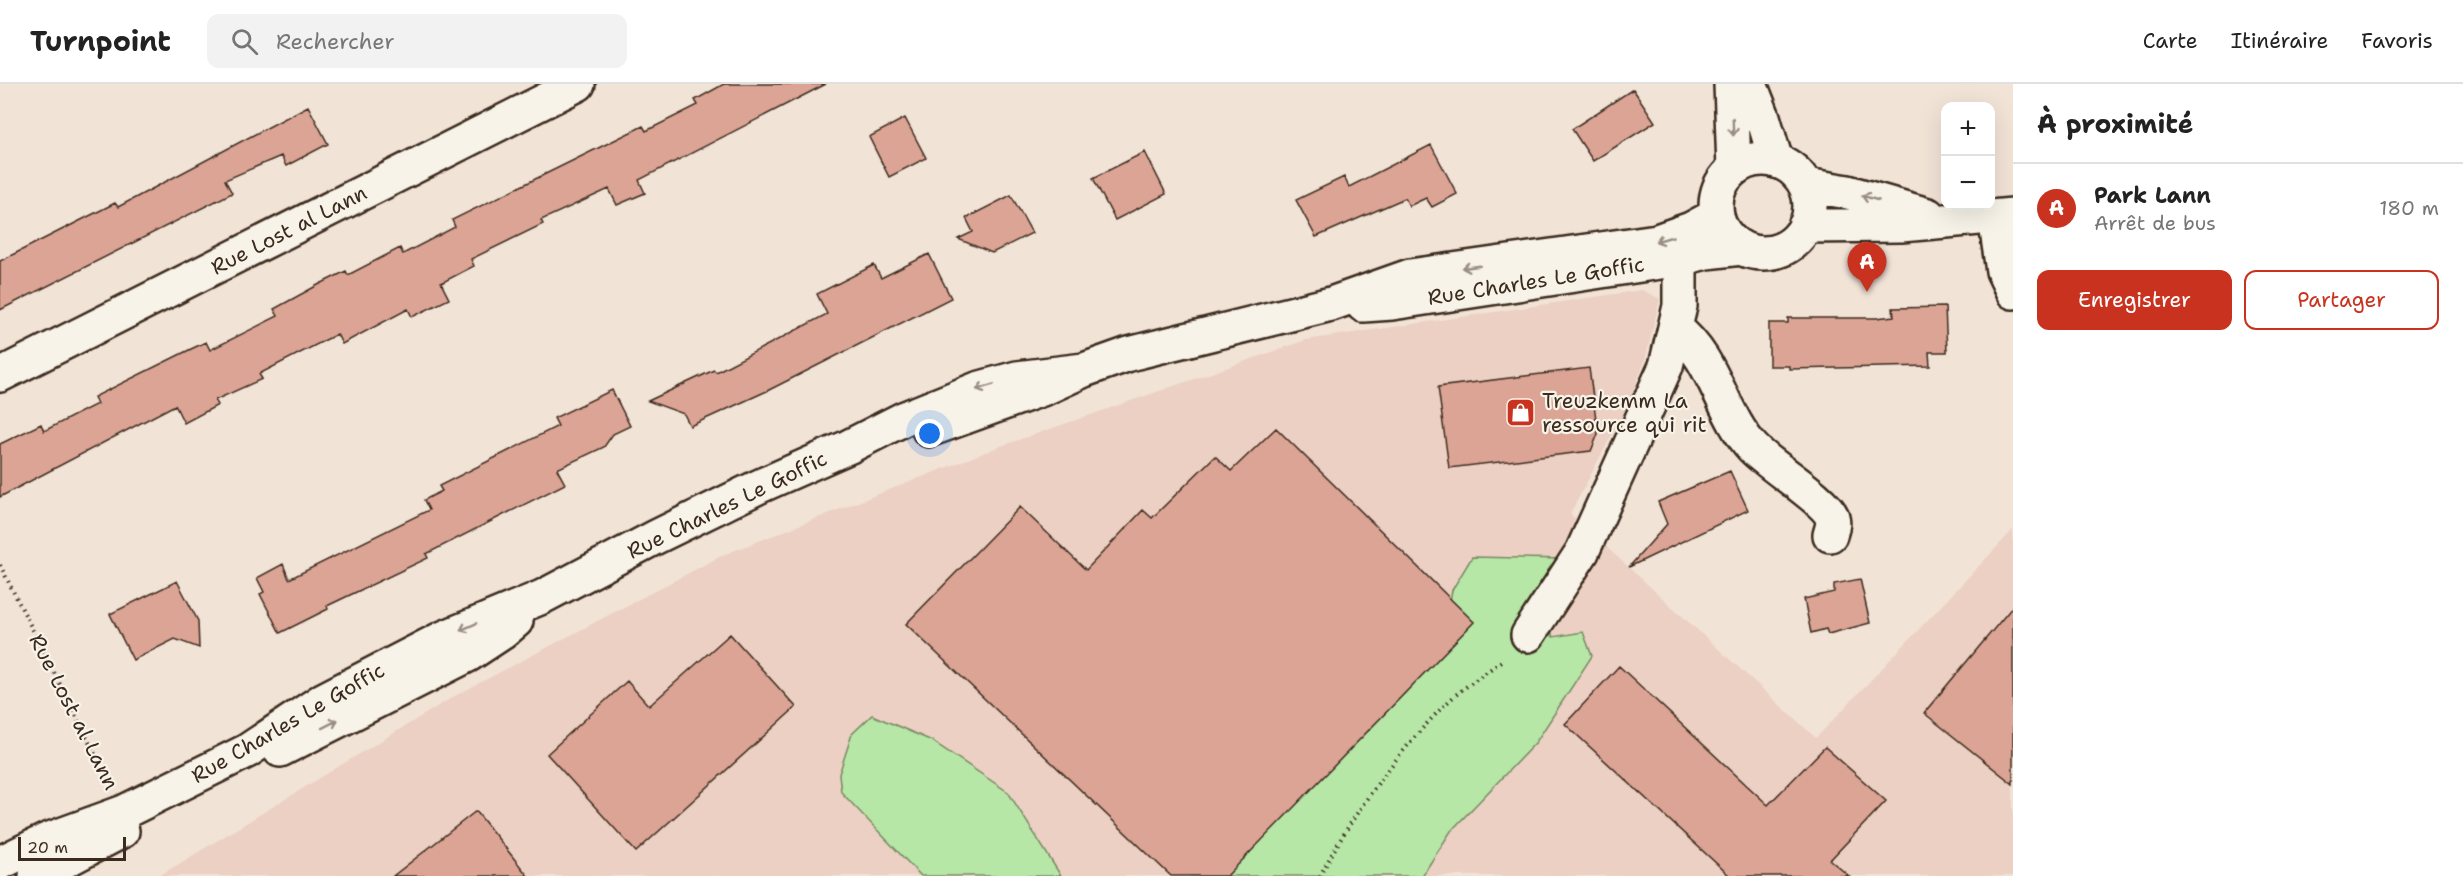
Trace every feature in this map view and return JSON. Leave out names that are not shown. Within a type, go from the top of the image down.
[{"type":"street","name":"Rue Lost al Lann","points":[[0,375],[578,84]]},
{"type":"street","points":[[1731,84],[1734,169]]},
{"type":"street","points":[[1750,84],[1776,160]]},
{"type":"street","points":[[1776,160],[1798,174],[1806,185],[1810,199],[1810,213],[1805,226],[1791,244],[1780,249],[1757,253],[1741,248],[1725,232],[1717,215],[1719,190],[1726,177],[1734,169],[1749,161],[1776,160]]},
{"type":"street","points":[[1806,185],[1848,192],[1947,220]]},
{"type":"street","name":"Rue Charles Le Goffic","points":[[0,863],[47,840],[124,812],[247,751],[323,700],[443,638],[542,597],[718,507],[848,447],[894,441],[950,424],[1129,354],[1331,304],[1410,276],[1657,241],[1699,225],[1717,215]]},
{"type":"street","points":[[1805,226],[1872,226],[2004,216],[2003,272],[2013,292]]},
{"type":"street","name":"Rue Charles Le Goffic","points":[[1331,304],[1354,306],[1392,303],[1741,248]]},
{"type":"street","points":[[1528,635],[1560,589],[1598,519],[1666,366],[1680,306],[1680,259]]},
{"type":"street","points":[[1676,329],[1687,337],[1702,356],[1751,446],[1783,474],[1818,499],[1828,510],[1833,525],[1830,535]]},
{"type":"street","name":"Rue Charles Le Goffic","points":[[36,876],[468,655],[503,632],[542,597]]},
{"type":"path","name":"Rue Lost al Lann","points":[[0,565],[124,812]]},
{"type":"path","points":[[1320,876],[1329,858],[1389,769],[1449,701],[1523,644],[1528,635]]},
{"type":"shaded area","points":[[1642,290],[1660,299],[1645,361],[1627,406],[1570,514],[1816,738],[2013,530],[2013,876],[159,876],[453,697],[723,555],[1001,446],[1306,340]]},
{"type":"green space","points":[[1472,557],[1565,559],[1541,602],[1553,637],[1583,632],[1592,656],[1536,742],[1451,831],[1422,876],[1191,876],[1446,624],[1452,590]]},
{"type":"green space","points":[[872,715],[932,741],[1008,792],[1061,876],[921,876],[841,792],[839,774],[852,734]]},
{"type":"building","points":[[724,84],[826,84],[639,180],[645,193],[617,205],[609,189],[541,220],[543,224],[471,259],[474,266],[441,283],[449,299],[412,317],[408,309],[342,344],[337,334],[259,374],[262,379],[215,400],[218,405],[184,423],[175,405],[0,497],[0,444],[41,424],[44,431],[97,404],[94,397],[206,342],[210,350],[278,316],[274,309],[318,285],[346,271],[348,275],[400,248],[403,254],[455,227],[452,220],[643,126],[646,131],[698,105],[695,100]]},
{"type":"building","points":[[1633,89],[1655,122],[1593,161],[1572,129]]},
{"type":"building","points":[[308,106],[328,144],[286,166],[281,156],[225,180],[232,193],[0,310],[0,261],[115,203],[118,207]]},
{"type":"building","points":[[905,118],[926,158],[889,177],[869,137]]},
{"type":"building","points":[[1431,145],[1457,194],[1432,207],[1426,198],[1409,206],[1405,198],[1316,237],[1296,200],[1344,177],[1349,187]]},
{"type":"building","points":[[1145,152],[1166,194],[1115,220],[1093,178]]},
{"type":"building","points":[[1011,195],[1032,233],[992,253],[958,239],[973,232],[966,218]]},
{"type":"building","points":[[929,254],[951,298],[767,391],[690,426],[684,414],[648,401],[714,370],[716,372],[827,314],[817,294],[874,265],[881,278]]},
{"type":"building","points":[[1945,307],[1947,352],[1929,352],[1930,366],[1789,369],[1789,366],[1769,366],[1769,323],[1788,323],[1788,318],[1876,318],[1894,316],[1893,308]]},
{"type":"building","points":[[1589,368],[1598,434],[1591,451],[1449,468],[1438,387]]},
{"type":"building","points":[[612,390],[630,426],[613,434],[604,447],[557,469],[565,484],[426,554],[428,558],[327,606],[328,609],[280,633],[260,594],[264,592],[257,578],[283,564],[289,579],[429,510],[424,500],[442,491],[439,486],[558,426],[554,418]]},
{"type":"building","points":[[1276,428],[1474,622],[1227,876],[1171,876],[906,624],[1020,507],[1086,570],[1143,510],[1152,518],[1215,456],[1231,471]]},
{"type":"building","points":[[1730,471],[1748,510],[1629,567],[1667,524],[1658,502]]},
{"type":"building","points":[[1860,579],[1870,623],[1828,634],[1826,629],[1811,633],[1804,599],[1834,592],[1834,584]]},
{"type":"building","points":[[177,581],[198,621],[199,648],[175,639],[133,660],[110,614]]},
{"type":"building","points":[[2013,606],[2013,784],[1924,713]]},
{"type":"building","points":[[730,634],[796,707],[636,852],[547,754],[627,681],[649,706]]},
{"type":"building","points":[[1619,666],[1768,805],[1825,747],[1886,801],[1830,860],[1849,876],[1730,876],[1565,724]]},
{"type":"building","points":[[476,811],[528,876],[393,876]]},
{"type":"place","name":"Park Lann","points":[[1867,292]]},
{"type":"place","name":"Treuzkemm La ressource qui rit","points":[[1521,413]]}]
